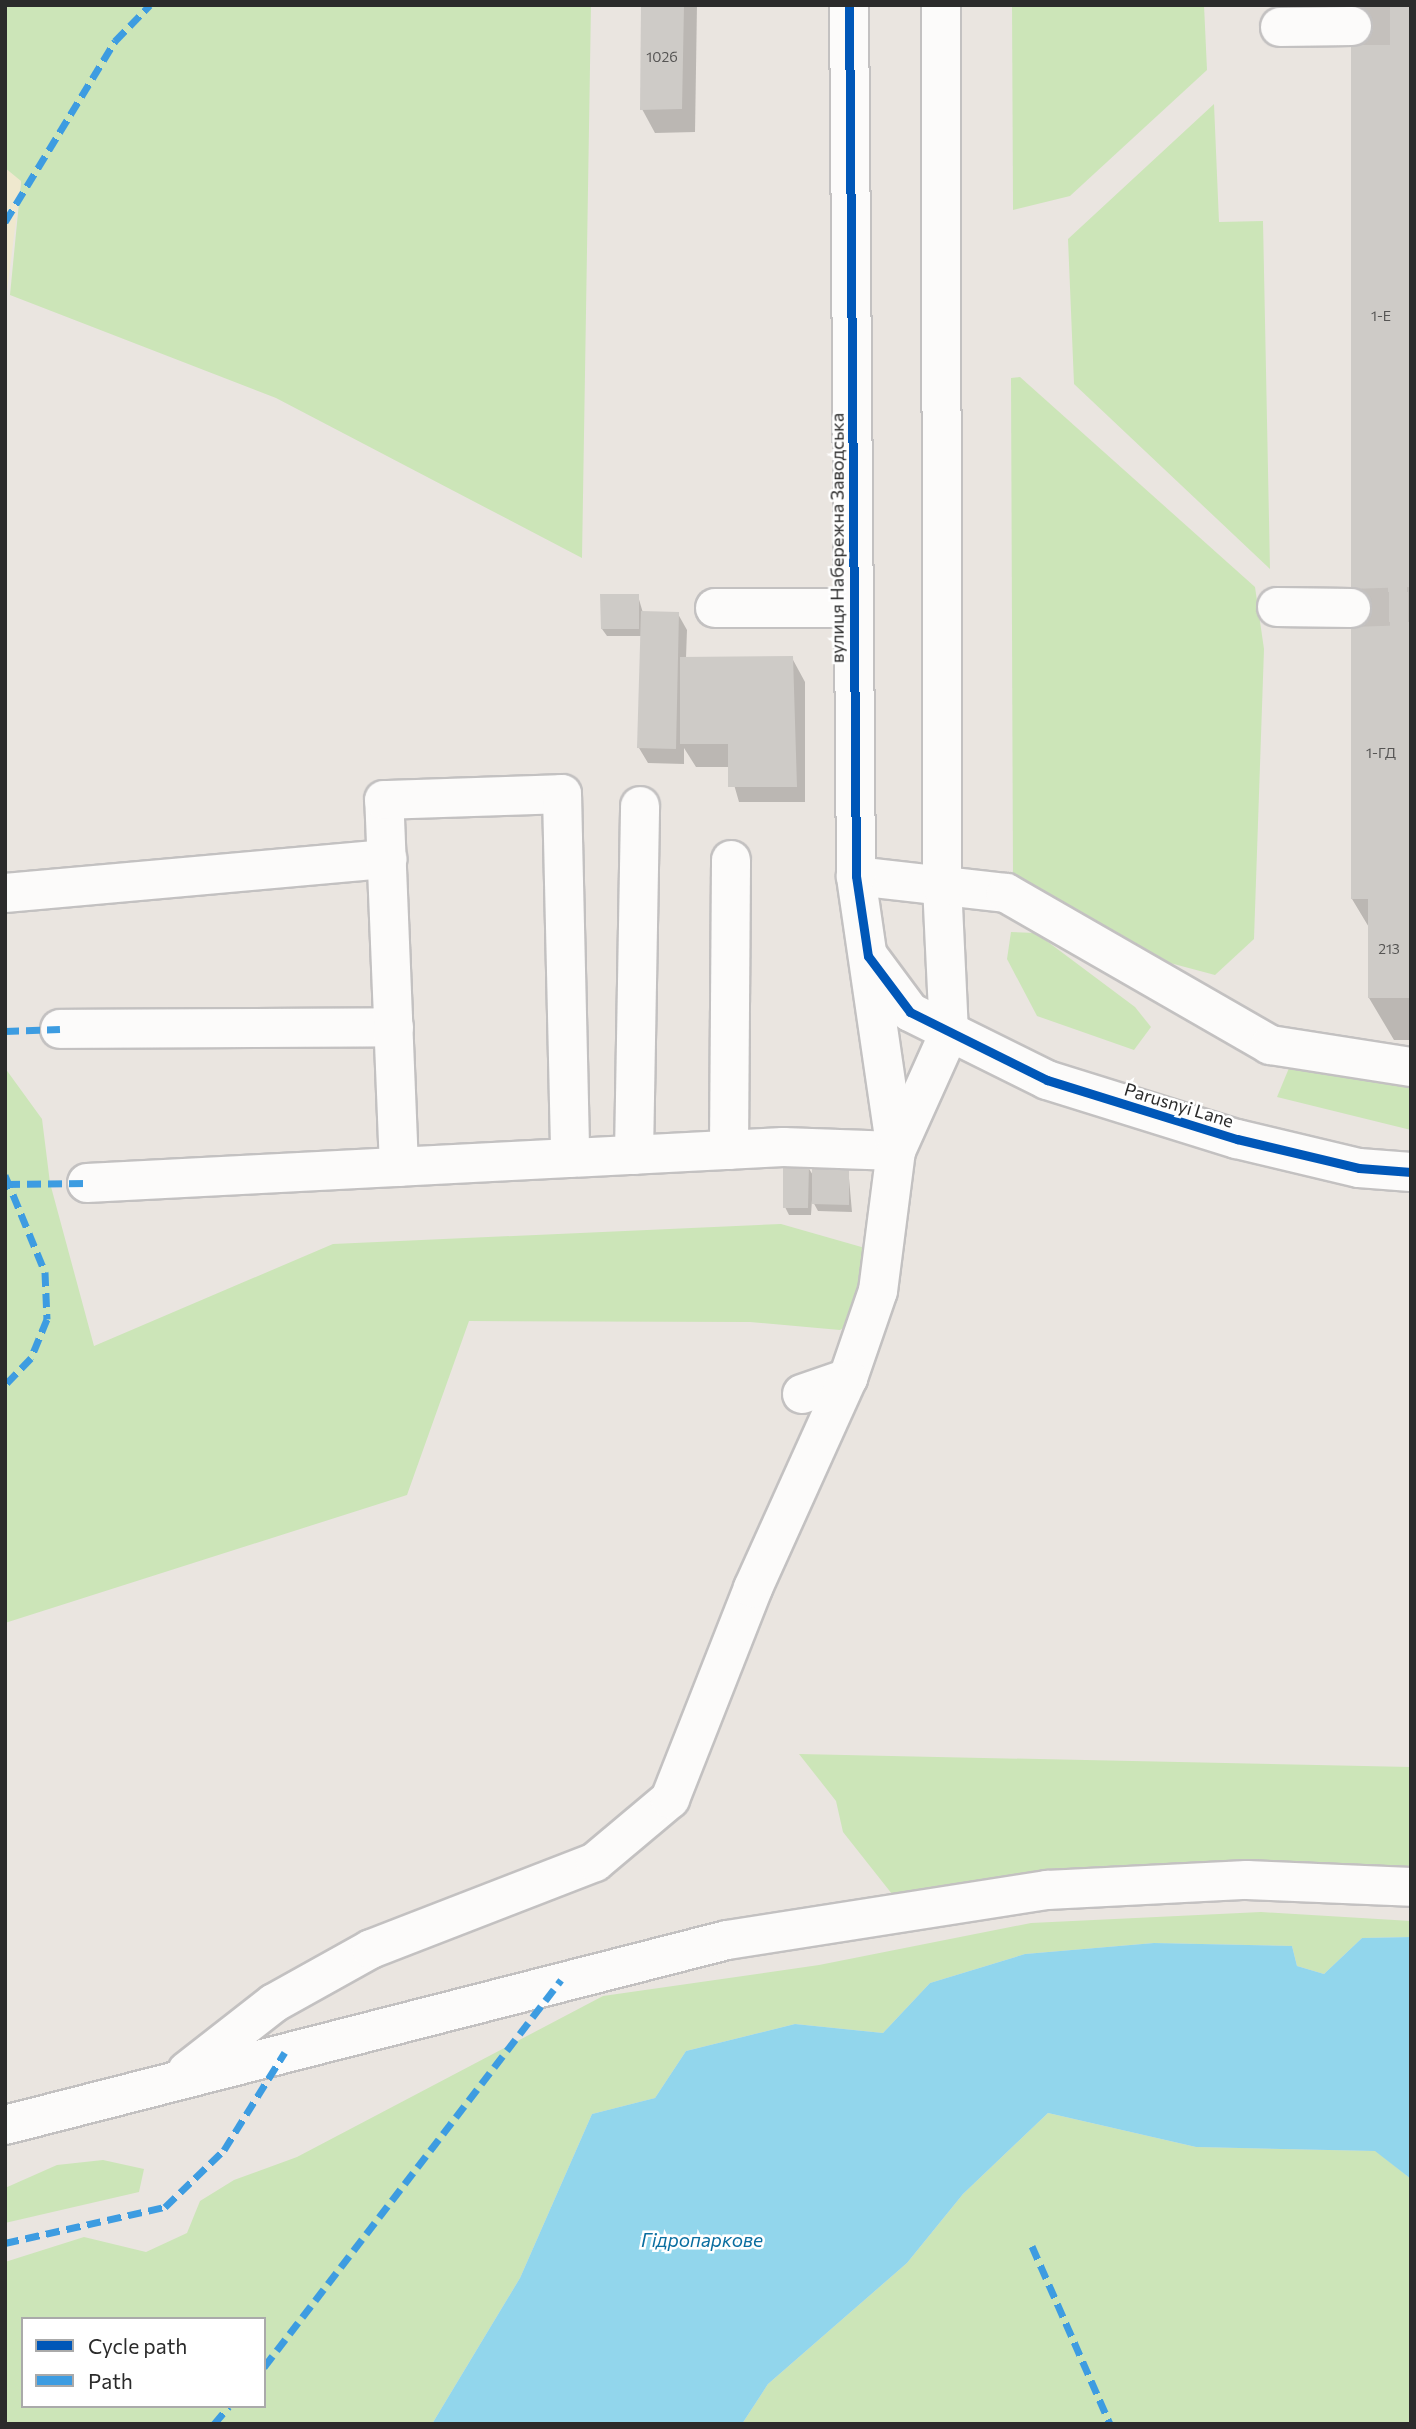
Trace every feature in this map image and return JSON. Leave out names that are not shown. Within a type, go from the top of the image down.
[{"type":"street","name":"вулиця Набережна Заводська","points":[[849,5],[856,876],[868,956],[910,1012],[949,1033]]},
{"type":"street","points":[[896,1151],[949,1033],[942,887],[941,5]]},
{"type":"street","points":[[1280,27],[1352,26]]},
{"type":"street","points":[[1277,607],[1351,607]]},
{"type":"street","points":[[715,608],[853,608]]},
{"type":"street","points":[[399,1167],[384,800],[562,794],[570,1158]]},
{"type":"street","points":[[634,1155],[640,806]]},
{"type":"street","points":[[5,893],[387,859]]},
{"type":"street","points":[[729,1150],[731,860]]},
{"type":"street","points":[[856,876],[1006,892],[1270,1045],[1411,1067]]},
{"type":"street","points":[[174,2081],[274,2003],[371,1949],[595,1862],[670,1799],[753,1588],[848,1378],[878,1291],[896,1151],[868,956]]},
{"type":"street","points":[[61,1029],[394,1027]]},
{"type":"street","name":"Parusnyi Lane","points":[[949,1033],[1009,1065],[1139,1110],[1359,1168],[1411,1172]]},
{"type":"street","points":[[87,1183],[729,1150],[896,1151]]},
{"type":"street","points":[[802,1394],[848,1378]]},
{"type":"street","points":[[5,2125],[727,1940],[1047,1890],[1247,1880],[1411,1887]]},
{"type":"green space","points":[[5,5],[591,5],[582,558],[276,398],[10,295],[21,182],[5,168]]},
{"type":"green space","points":[[1012,5],[1204,5],[1207,70],[1070,196],[1013,210]]},
{"type":"green space","points":[[1214,104],[1219,222],[1263,221],[1270,569],[1074,384],[1068,239]]},
{"type":"green space","points":[[1020,377],[1255,587],[1264,649],[1254,939],[1215,975],[1170,963],[1013,885],[1011,378]]},
{"type":"green space","points":[[1011,932],[1036,933],[1135,1007],[1151,1027],[1134,1050],[1037,1016],[1007,959]]},
{"type":"green space","points":[[5,1068],[42,1119],[50,1183],[94,1346],[333,1244],[781,1224],[872,1250],[859,1318],[840,1330],[750,1322],[469,1321],[407,1495],[5,1623]]},
{"type":"green space","points":[[1289,1068],[1411,1082],[1411,1130],[1277,1097]]},
{"type":"green space","points":[[799,1754],[1411,1767],[1411,1870],[1056,1874],[892,1894],[843,1832],[836,1801]]},
{"type":"green space","points":[[1261,1912],[1411,1921],[1411,1937],[1362,1938],[1324,1974],[1297,1966],[1292,1946],[1154,1943],[1025,1954],[930,1983],[883,2033],[795,2024],[686,2051],[655,2098],[592,2114],[520,2278],[432,2424],[5,2424],[5,2262],[84,2237],[146,2252],[187,2233],[200,2201],[234,2180],[297,2157],[603,1996],[819,1965],[1031,1923]]},
{"type":"green space","points":[[1048,2113],[1196,2147],[1376,2151],[1411,2179],[1411,2424],[742,2424],[768,2384],[907,2263],[963,2194]]},
{"type":"green space","points":[[103,2160],[144,2169],[139,2192],[5,2223],[5,2188],[57,2165]]},
{"type":"sand","points":[[5,168],[21,181],[5,307]]},
{"type":"water","name":"Гідропаркове","points":[[1411,1937],[1411,2179],[1375,2151],[1196,2147],[1048,2113],[963,2194],[907,2263],[768,2384],[742,2424],[432,2424],[520,2278],[592,2114],[655,2098],[686,2051],[795,2024],[883,2033],[930,1983],[1025,1954],[1154,1943],[1292,1946],[1297,1966],[1324,1974],[1362,1938]]},
{"type":"building","points":[[641,5],[684,5],[682,109],[640,110]]},
{"type":"building","points":[[1351,5],[1411,5],[1411,998],[1368,998],[1368,899],[1351,899]]},
{"type":"building","points":[[600,594],[639,594],[639,629],[601,629]]},
{"type":"building","points":[[641,611],[679,612],[676,749],[637,748]]},
{"type":"building","points":[[793,656],[797,787],[728,787],[728,744],[680,744],[680,657]]},
{"type":"building","points":[[783,1165],[809,1165],[808,1208],[783,1208]]},
{"type":"building","points":[[812,1165],[849,1165],[849,1205],[812,1204]]},
{"type":"tunnel","points":[[1352,26],[1411,26]]},
{"type":"tunnel","points":[[1351,608],[1411,606]]},
{"type":"marked path","points":[[5,222],[115,41],[150,5]]},
{"type":"marked path","points":[[5,1031],[60,1029]]},
{"type":"marked path","points":[[5,1175],[45,1272],[47,1319],[31,1358],[5,1385]]},
{"type":"marked path","points":[[6,1184],[87,1183]]},
{"type":"marked path","points":[[266,2364],[561,1980]]},
{"type":"marked path","points":[[5,2243],[165,2207],[224,2150],[285,2052]]},
{"type":"marked path","points":[[1032,2246],[1110,2424]]},
{"type":"marked path","points":[[214,2424],[227,2408]]},
{"type":"cycle path","points":[[849,5],[856,876],[868,956],[910,1012],[1047,1080],[1237,1139],[1359,1168],[1411,1172]]}]
